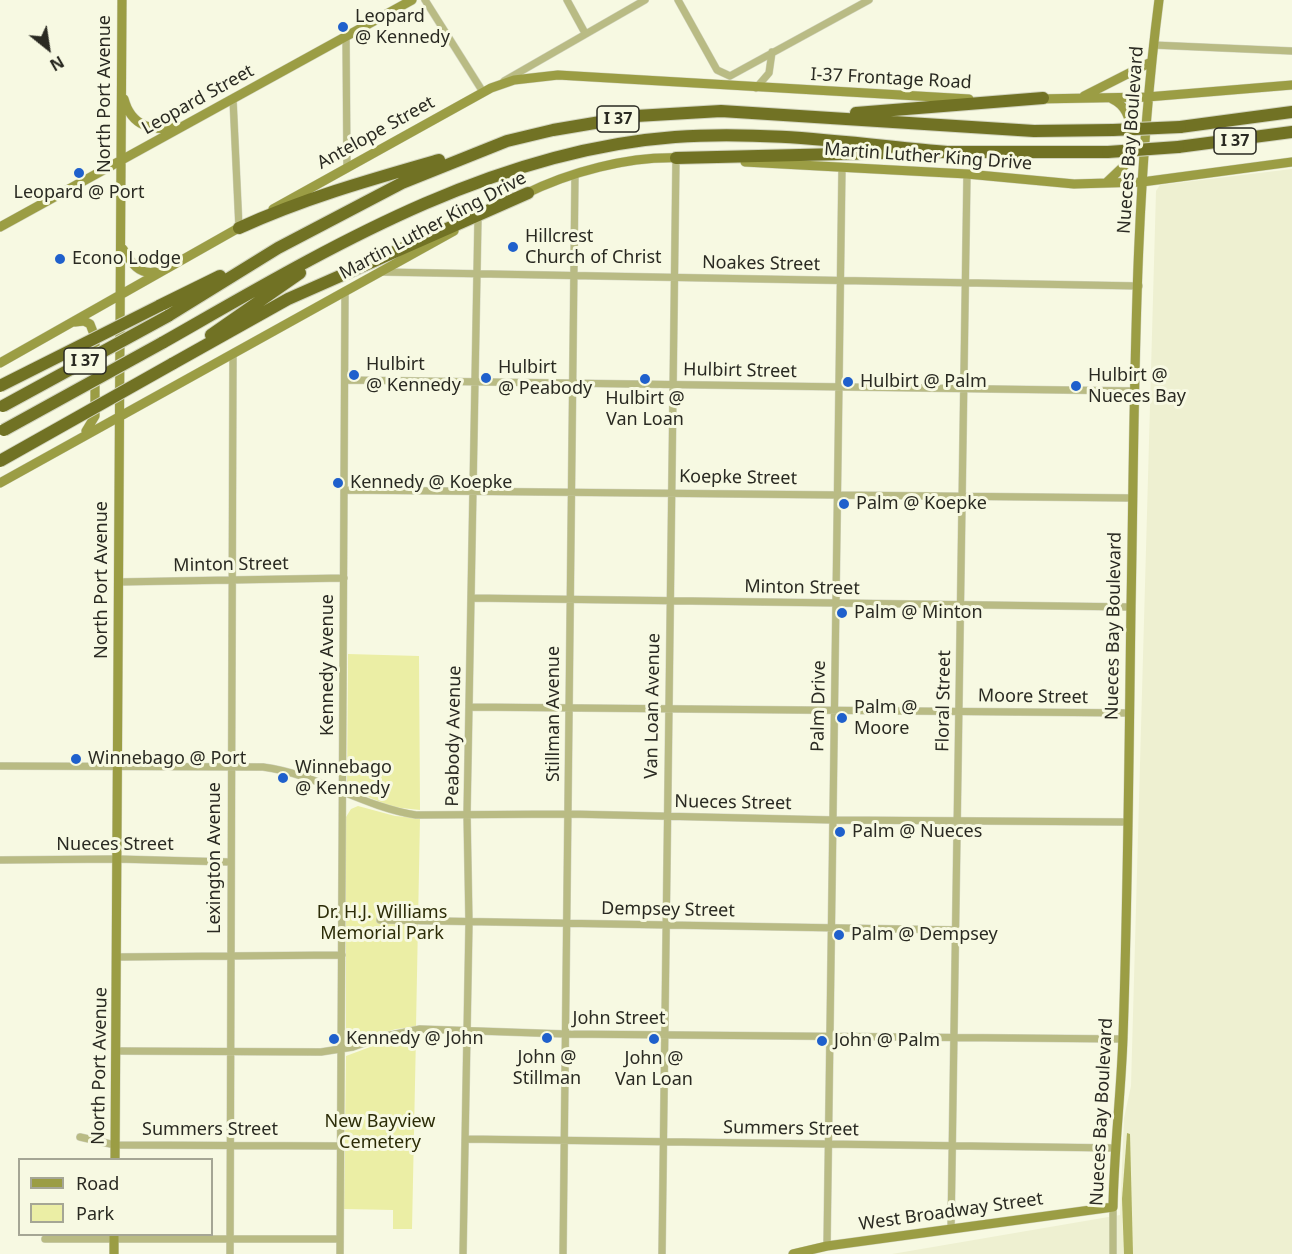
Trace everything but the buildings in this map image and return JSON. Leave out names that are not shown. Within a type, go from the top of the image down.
[{"type":"highway","points":[[756,113],[876,112],[1043,99]]},
{"type":"highway","name":"I 37","points":[[1,407],[168,316],[279,248],[402,183],[507,141],[553,130],[636,116],[676,112],[756,113],[1034,131],[1180,127],[1292,112]]},
{"type":"highway","name":"I 37","points":[[2,431],[338,247],[440,196],[488,177],[602,146],[675,137],[730,135],[946,152],[1108,152],[1179,147],[1292,132]]},
{"type":"highway","points":[[239,228],[295,203],[340,187],[507,141]]},
{"type":"highway","points":[[676,158],[946,152]]},
{"type":"highway","points":[[0,461],[288,299],[528,193]]},
{"type":"highway","points":[[172,364],[338,247]]},
{"type":"highway","points":[[0,386],[279,248]]},
{"type":"main road","name":"North Port Avenue","points":[[115,1158],[122,0]]},
{"type":"main road","name":"Leopard Street","points":[[0,227],[412,0]]},
{"type":"main road","name":"Nueces Bay Boulevard","points":[[1113,1207],[1114,1148],[1123,1039],[1132,498],[1142,182],[1147,97],[1159,0]]},
{"type":"main road","points":[[1080,98],[1151,62]]},
{"type":"main road","name":"I-37 Frontage Road","points":[[487,90],[514,80],[558,75],[939,99],[1147,97],[1292,85]]},
{"type":"main road","points":[[122,84],[127,110],[132,118],[142,126],[174,127],[208,113]]},
{"type":"main road","name":"Antelope Street","points":[[0,363],[122,292],[487,90]]},
{"type":"main road","points":[[1105,183],[1117,175],[1126,164],[1130,123],[1122,106],[1109,98]]},
{"type":"main road","name":"Martin Luther King Drive","points":[[0,483],[120,414],[478,218],[528,193],[575,174],[643,160],[676,158],[967,174],[1074,184],[1142,182]]},
{"type":"main road","points":[[1142,182],[1292,162]]},
{"type":"main road","points":[[122,248],[138,269],[150,273],[161,271]]},
{"type":"main road","points":[[70,323],[84,321],[90,324],[95,337],[96,416],[93,424],[78,439]]},
{"type":"main road","name":"West Broadway Street","points":[[793,1254],[827,1246],[1113,1207]]},
{"type":"main road","points":[[114,1237],[114,1254]]},
{"type":"street","points":[[425,0],[487,90]]},
{"type":"street","points":[[567,0],[585,33]]},
{"type":"street","name":"Antelope Street","points":[[487,90],[645,0]]},
{"type":"street","points":[[678,0],[717,70],[725,75],[735,73],[869,0]]},
{"type":"street","points":[[346,36],[347,168]]},
{"type":"street","points":[[1153,45],[1292,51]]},
{"type":"street","points":[[756,88],[769,74],[772,52]]},
{"type":"street","points":[[769,74],[777,85],[786,90]]},
{"type":"street","points":[[233,99],[239,228]]},
{"type":"street","name":"Van Loan Avenue","points":[[662,1254],[676,158]]},
{"type":"street","name":"Palm Drive","points":[[827,1246],[842,167]]},
{"type":"street","name":"Stillman Avenue","points":[[563,1254],[566,923],[570,814],[569,708],[575,174]]},
{"type":"street","name":"Floral Street","points":[[951,1229],[967,174]]},
{"type":"street","name":"Peabody Avenue","points":[[464,1254],[469,922],[467,814],[478,218]]},
{"type":"street","name":"Noakes Street","points":[[382,272],[1139,286]]},
{"type":"street","name":"Kennedy Avenue","points":[[340,1254],[345,292]]},
{"type":"street","name":"Lexington Avenue","points":[[230,1254],[233,354]]},
{"type":"street","name":"Hulbirt Street","points":[[345,380],[1135,391]]},
{"type":"street","name":"Koepke Street","points":[[344,490],[1132,498]]},
{"type":"street","name":"Minton Street","points":[[118,582],[344,578]]},
{"type":"street","name":"Minton Street","points":[[471,598],[1131,607]]},
{"type":"street","name":"Moore Street","points":[[469,707],[1128,713]]},
{"type":"street","name":"Nueces Street","points":[[0,766],[263,767],[281,769],[392,811],[416,815],[570,814],[833,820],[1127,822]]},
{"type":"street","name":"Nueces Street","points":[[0,860],[117,859],[230,862]]},
{"type":"street","name":"Dempsey Street","points":[[380,920],[956,930]]},
{"type":"street","points":[[117,957],[230,958],[342,955]]},
{"type":"street","name":"John Street","points":[[117,1051],[341,1050],[420,1029],[565,1034],[1123,1039]]},
{"type":"street","name":"Summers Street","points":[[80,1137],[115,1144],[341,1146]]},
{"type":"street","name":"Summers Street","points":[[466,1139],[1114,1148]]},
{"type":"street","name":"Nueces Bay Boulevard","points":[[1113,1207],[1113,1254]]},
{"type":"street","points":[[45,1239],[114,1237],[230,1241],[340,1239]]},
{"type":"shaded area","points":[[1292,169],[1292,1254],[892,1254],[1120,1215],[1124,1118],[1131,1086],[1156,191],[1160,185]]},
{"type":"shaded area","points":[[1127,1133],[1130,1134],[1133,1254],[1124,1254],[1122,1199]]},
{"type":"green space","points":[[348,654],[419,656],[420,810],[392,807],[347,788]]},
{"type":"green space","name":"Dr. H.J. Williams Memorial Park","points":[[358,806],[395,816],[420,818],[416,1027],[396,1029],[350,1043],[346,1040],[346,817],[351,809]]},
{"type":"green space","name":"New Bayview Cemetery","points":[[416,1035],[412,1229],[393,1229],[393,1210],[344,1209],[346,1056],[389,1040]]},
{"type":"place","name":"Leopard @ Kennedy","points":[[343,27]]},
{"type":"place","name":"Leopard @ Port","points":[[79,173]]},
{"type":"place","name":"Hillcrest Church of Christ","points":[[513,247]]},
{"type":"place","name":"Econo Lodge","points":[[60,259]]},
{"type":"place","name":"Hulbirt @ Kennedy","points":[[354,375]]},
{"type":"place","name":"Hulbirt @ Peabody","points":[[486,378]]},
{"type":"place","name":"Hulbirt @ Van Loan","points":[[645,379]]},
{"type":"place","name":"Hulbirt @ Palm","points":[[848,382]]},
{"type":"place","name":"Hulbirt @ Nueces Bay","points":[[1076,386]]},
{"type":"place","name":"Kennedy @ Koepke","points":[[338,483]]},
{"type":"place","name":"Palm @ Koepke","points":[[844,504]]},
{"type":"place","name":"Palm @ Minton","points":[[842,613]]},
{"type":"place","name":"Palm @ Moore","points":[[842,718]]},
{"type":"place","name":"Winnebago @ Port","points":[[76,759]]},
{"type":"place","name":"Winnebago @ Kennedy","points":[[283,778]]},
{"type":"place","name":"Palm @ Nueces","points":[[840,832]]},
{"type":"place","name":"Palm @ Dempsey","points":[[839,935]]},
{"type":"place","name":"John @ Stillman","points":[[547,1038]]},
{"type":"place","name":"Kennedy @ John","points":[[334,1039]]},
{"type":"place","name":"John @ Van Loan","points":[[654,1039]]},
{"type":"place","name":"John @ Palm","points":[[822,1041]]}]
